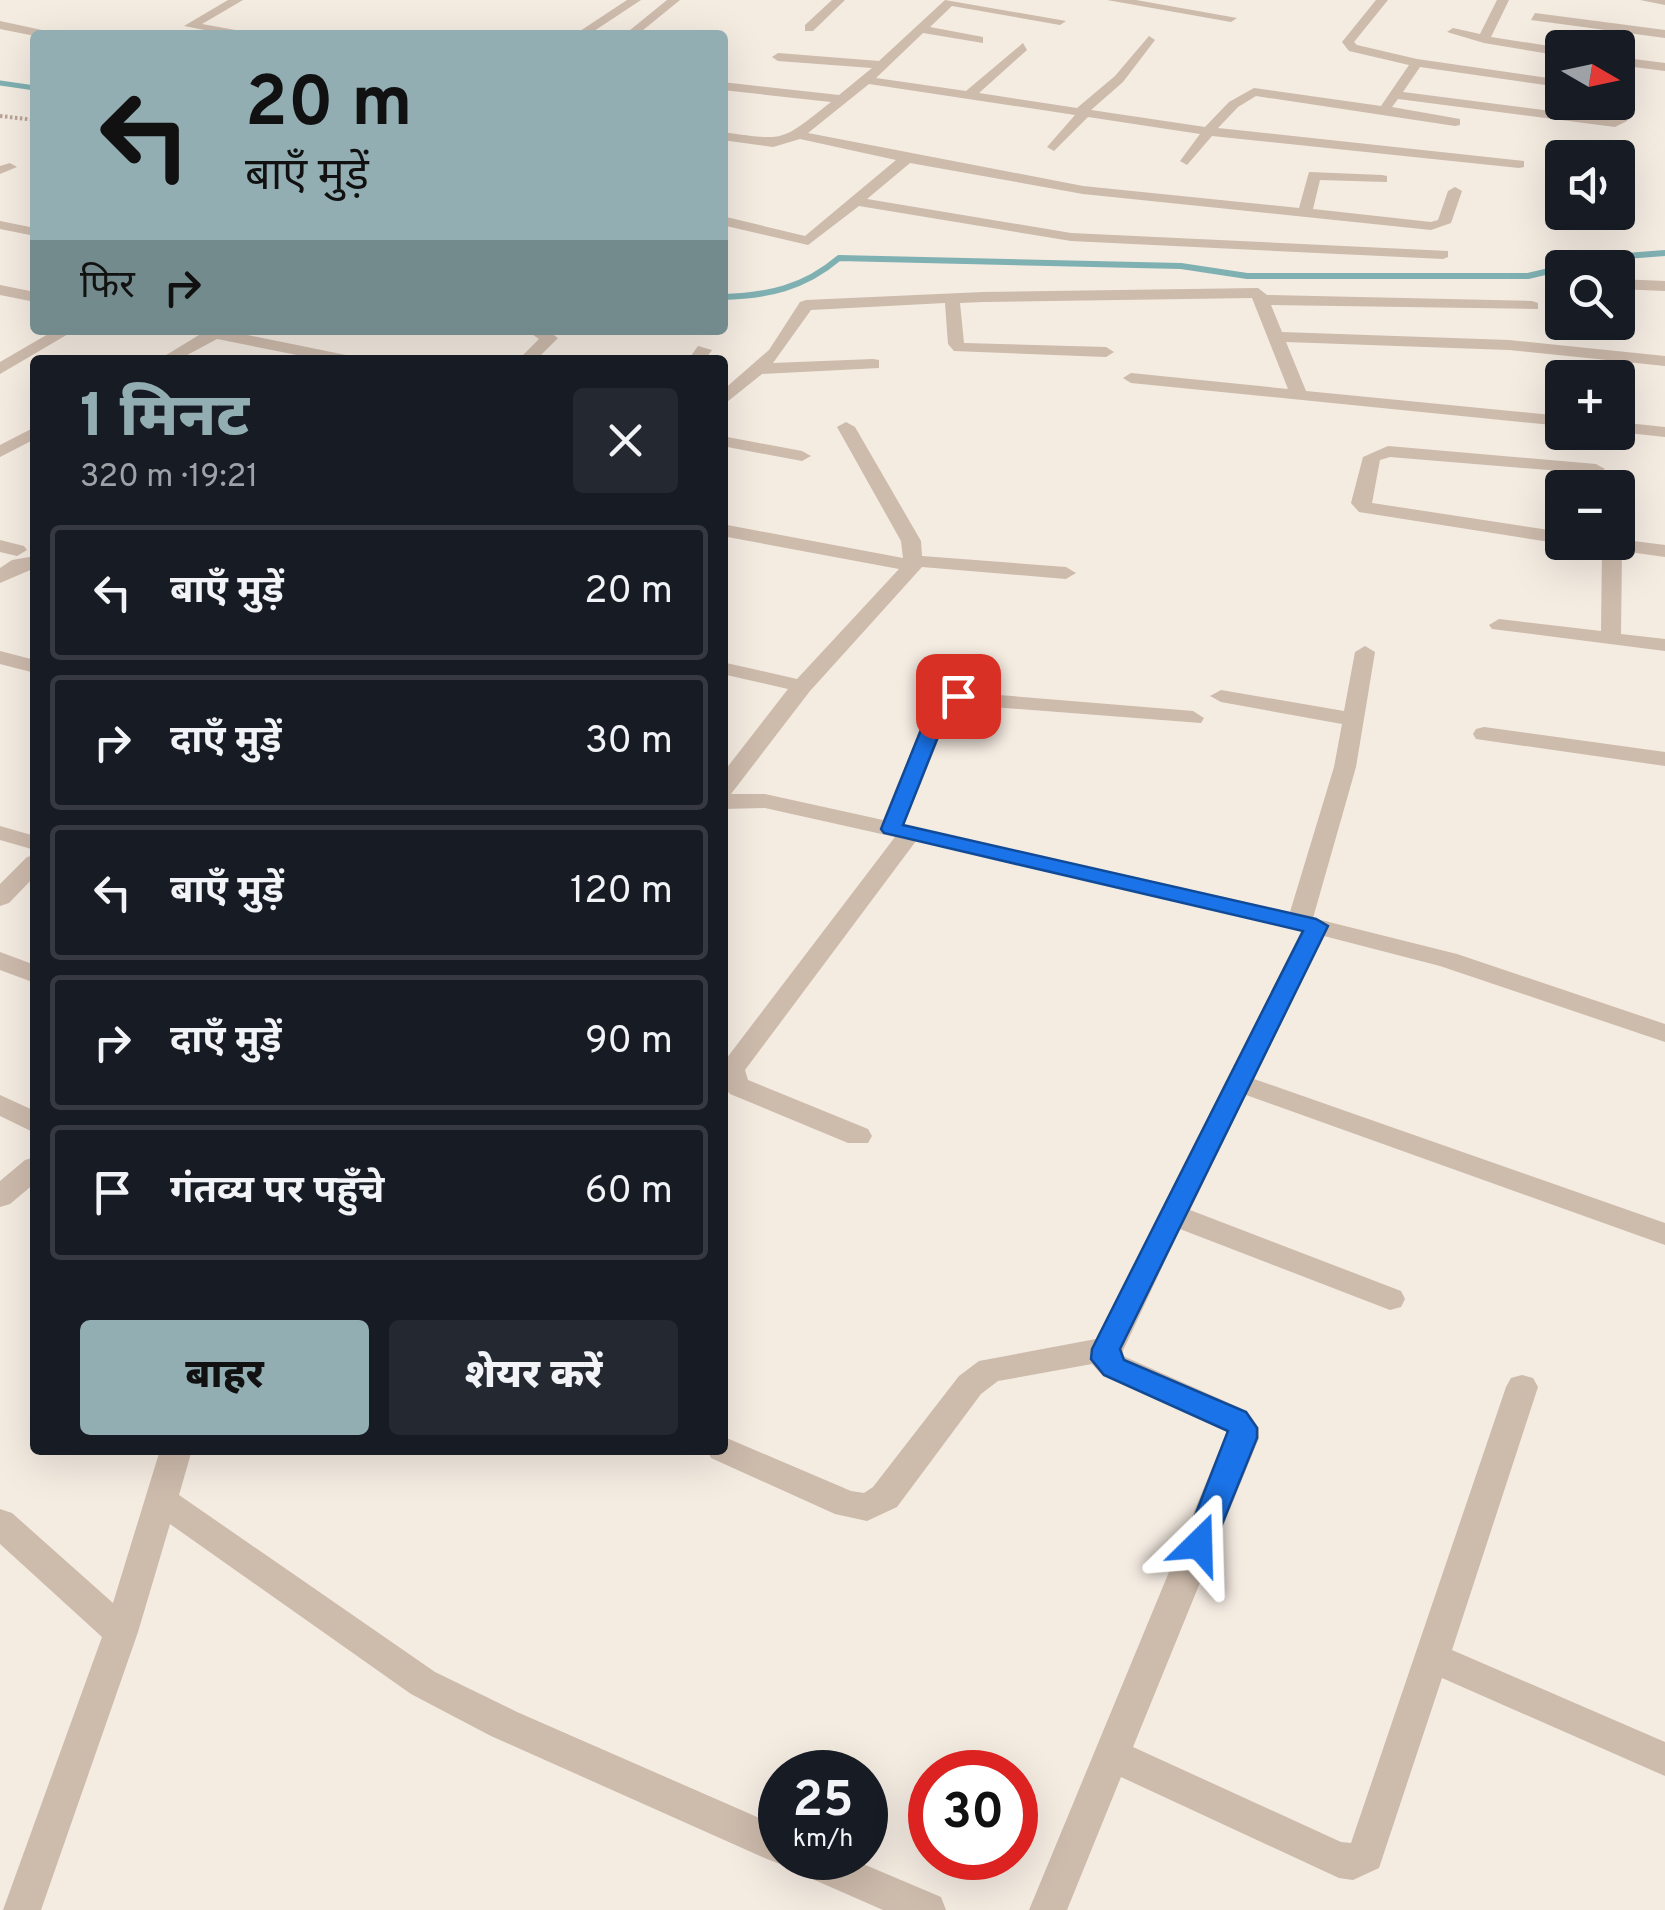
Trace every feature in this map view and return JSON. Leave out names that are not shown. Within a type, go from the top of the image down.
[{"type":"street","points":[[220,30],[190,26],[237,0]]},
{"type":"street","points":[[588,30],[635,0]]},
{"type":"street","points":[[637,30],[676,0],[686,0]]},
{"type":"street","points":[[809,28],[840,0]]},
{"type":"street","points":[[1113,0],[1231,18]]},
{"type":"street","points":[[1382,0],[1348,42],[1353,48],[1417,63],[1538,61]]},
{"type":"street","points":[[1484,39],[1503,0]]},
{"type":"street","points":[[1646,0],[1665,2]]},
{"type":"street","points":[[728,137],[780,143],[799,136],[951,1],[1060,21]]},
{"type":"street","points":[[1536,17],[1665,34]]},
{"type":"street","points":[[0,25],[30,32]]},
{"type":"street","points":[[918,29],[978,40]]},
{"type":"street","points":[[1453,32],[1484,39],[1538,61]]},
{"type":"street","points":[[1054,148],[1149,40]]},
{"type":"street","points":[[968,95],[1022,47]]},
{"type":"street","points":[[778,57],[882,65]]},
{"type":"street","points":[[1384,110],[1417,63]]},
{"type":"street","points":[[1635,63],[1665,67]]},
{"type":"street","points":[[866,80],[1209,131],[1519,164]]},
{"type":"street","points":[[728,87],[843,99]]},
{"type":"street","points":[[1187,161],[1241,97],[1254,92],[1455,122]]},
{"type":"street","points":[[1394,95],[1545,114]]},
{"type":"street","points":[[1592,120],[1620,120]]},
{"type":"street","points":[[799,136],[1034,183],[1174,221],[1443,254]]},
{"type":"street","points":[[728,147],[740,138]]},
{"type":"street","points":[[728,221],[808,241],[908,158]]},
{"type":"street","points":[[1305,212],[1314,175],[1382,179]]},
{"type":"street","points":[[856,202],[1046,235],[1305,212],[1440,225],[1455,191]]},
{"type":"street","points":[[0,225],[30,231]]},
{"type":"street","points":[[1635,285],[1665,286]]},
{"type":"street","points":[[0,290],[30,296]]},
{"type":"street","points":[[728,397],[776,353],[806,305],[952,298],[1258,293],[1299,395]]},
{"type":"street","points":[[952,298],[956,344],[960,348],[1106,352]]},
{"type":"street","points":[[1261,300],[1532,306]]},
{"type":"street","points":[[0,369],[58,335]]},
{"type":"street","points":[[173,355],[203,335]]},
{"type":"street","points":[[222,335],[321,355]]},
{"type":"street","points":[[531,355],[550,338],[544,335]]},
{"type":"street","points":[[1278,337],[1510,345],[1665,361]]},
{"type":"street","points":[[760,369],[872,364]]},
{"type":"street","points":[[1130,378],[1545,419]]},
{"type":"street","points":[[846,427],[911,541],[914,563]]},
{"type":"street","points":[[1635,429],[1665,432]]},
{"type":"street","points":[[0,452],[30,439]]},
{"type":"street","points":[[728,442],[802,456]]},
{"type":"street","points":[[1545,535],[1366,508],[1360,503],[1372,457],[1388,452],[1596,469]]},
{"type":"street","points":[[728,531],[914,563],[1066,573]]},
{"type":"street","points":[[1635,547],[1665,551]]},
{"type":"street","points":[[1607,560],[1612,638]]},
{"type":"street","points":[[0,577],[18,564],[30,563]]},
{"type":"street","points":[[733,758],[914,563]]},
{"type":"street","points":[[1499,625],[1665,645]]},
{"type":"street","points":[[1048,1910],[1242,1438],[1243,1428],[1236,1420],[1114,1368],[1105,1359],[1106,1349],[1238,1083],[1308,924],[1345,767],[1364,652]]},
{"type":"street","points":[[0,658],[30,666]]},
{"type":"street","points":[[728,669],[802,686]]},
{"type":"street","points":[[1221,696],[1353,719]]},
{"type":"street","points":[[858,1136],[738,1087],[731,1078],[732,1070],[901,831],[943,700],[950,697],[1192,718]]},
{"type":"street","points":[[1484,734],[1665,759]]},
{"type":"street","points":[[728,801],[766,801],[1308,924],[1448,960],[1665,1033]]},
{"type":"street","points":[[0,833],[30,842]]},
{"type":"street","points":[[0,898],[30,867]]},
{"type":"street","points":[[0,960],[30,973]]},
{"type":"street","points":[[1238,1083],[1665,1234]]},
{"type":"street","points":[[0,1104],[30,1120]]},
{"type":"street","points":[[0,1197],[30,1171]]},
{"type":"street","points":[[1173,1215],[1390,1299]]},
{"type":"street","points":[[728,1451],[847,1504],[867,1506],[885,1497],[970,1385],[990,1370],[1106,1349]]},
{"type":"street","points":[[1112,1756],[1338,1860],[1353,1862],[1366,1855],[1522,1387]]},
{"type":"street","points":[[22,1910],[122,1632],[174,1455]]},
{"type":"street","points":[[161,1500],[423,1682],[504,1724],[758,1836]]},
{"type":"street","points":[[0,1522],[122,1632]]},
{"type":"street","points":[[1431,1657],[1665,1760]]},
{"type":"street","points":[[857,1880],[926,1910]]},
{"type":"path","points":[[0,116],[30,119]]},
{"type":"waterway","points":[[0,83],[30,87]]},
{"type":"waterway","points":[[1635,255],[1665,253]]},
{"type":"waterway","points":[[728,297],[784,288],[812,277],[839,258],[1181,266],[1247,276],[1528,276],[1545,272]]},
{"type":"route","points":[[958,696],[943,700],[892,829],[1316,926],[1106,1349],[1105,1359],[1114,1368],[1236,1420],[1243,1428],[1199,1544]]}]
